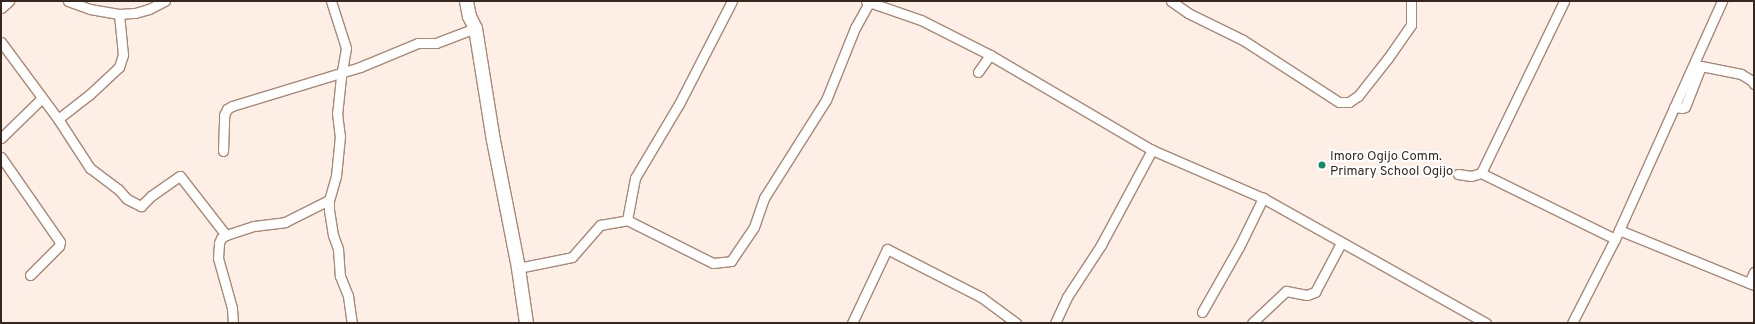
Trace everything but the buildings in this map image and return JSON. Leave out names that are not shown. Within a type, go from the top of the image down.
[{"type":"street","points":[[1,8],[10,1]]},
{"type":"street","points":[[68,1],[90,9],[118,14],[134,13],[165,1]]},
{"type":"street","points":[[331,1],[346,48],[337,113],[340,136],[336,176],[330,200],[331,224],[338,249],[340,276],[348,296],[352,323]]},
{"type":"street","points":[[466,1],[469,16],[475,28],[493,140],[518,268],[526,323]]},
{"type":"street","points":[[627,220],[635,178],[679,104],[732,1]]},
{"type":"street","points":[[1171,1],[1188,13],[1244,40],[1339,102],[1349,102],[1358,96],[1411,25],[1410,1]]},
{"type":"street","points":[[1481,173],[1564,1]]},
{"type":"street","points":[[1572,323],[1615,239],[1722,1]]},
{"type":"street","points":[[518,268],[572,257],[600,225],[627,220],[713,263],[731,261],[754,227],[764,198],[826,100],[855,28],[868,2],[921,20],[990,55],[1152,150],[1263,198],[1486,323]]},
{"type":"street","points":[[58,119],[89,94],[119,66],[123,55],[118,14]]},
{"type":"street","points":[[223,151],[224,115],[227,109],[232,106],[342,72],[418,43],[436,43],[475,28]]},
{"type":"street","points":[[1,42],[58,119],[90,168],[118,189],[127,199],[141,206],[151,196],[180,176],[226,235]]},
{"type":"street","points":[[978,72],[990,55]]},
{"type":"street","points":[[1674,107],[1685,107],[1701,66],[1741,74],[1754,84]]},
{"type":"street","points":[[1,138],[42,98]]},
{"type":"street","points":[[1055,323],[1067,297],[1101,246],[1152,150]]},
{"type":"street","points":[[1,157],[60,242],[59,246],[30,274]]},
{"type":"street","points":[[1458,174],[1471,176],[1481,173],[1615,239]]},
{"type":"street","points":[[1202,312],[1239,247],[1263,198]]},
{"type":"street","points":[[233,323],[232,308],[218,258],[219,243],[221,238],[254,226],[285,222],[330,200]]},
{"type":"street","points":[[1619,230],[1752,284],[1754,272]]},
{"type":"street","points":[[1252,323],[1286,291],[1307,295],[1315,292],[1341,243]]},
{"type":"street","points":[[852,323],[887,249],[981,297],[1016,323]]},
{"type":"place","name":"Imoro Ogijo Comm. Primary School Ogijo","points":[[1322,165]]}]
